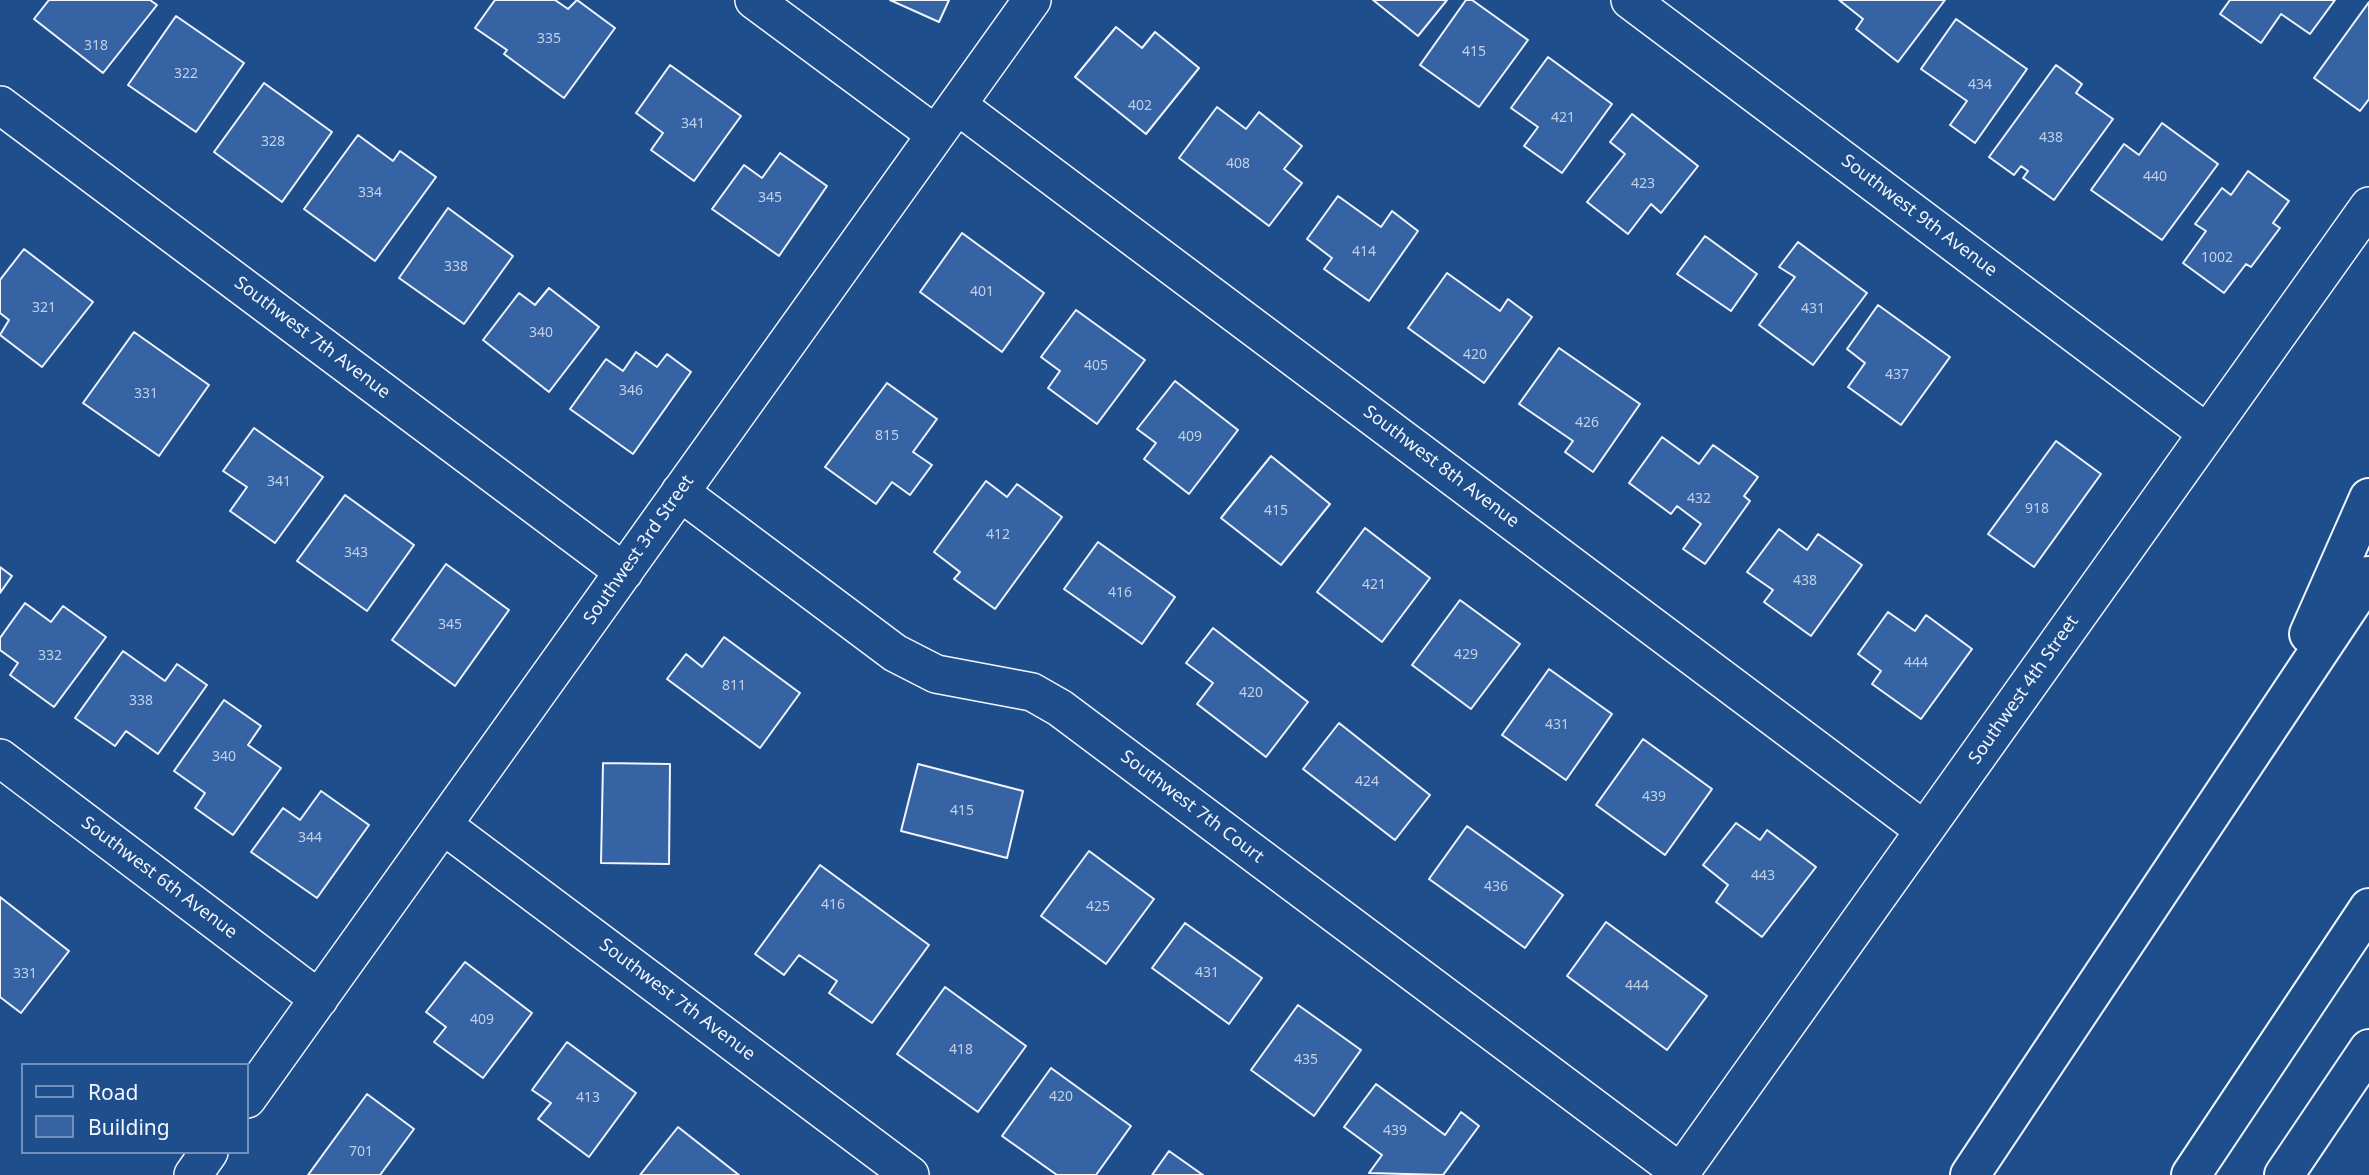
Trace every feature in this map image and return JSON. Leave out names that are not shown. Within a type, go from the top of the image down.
[{"type":"highway","points":[[2266,730],[2369,498]]},
{"type":"highway","points":[[1970,1175],[2369,576]]},
{"type":"highway","points":[[2191,1175],[2369,908]]},
{"type":"highway","points":[[2284,1175],[2369,1049]]},
{"type":"street","points":[[754,0],[936,134]]},
{"type":"street","name":"Southwest 3rd Street","points":[[248,1098],[1032,0]]},
{"type":"street","name":"Southwest 9th Avenue","points":[[1630,0],[2207,433]]},
{"type":"street","name":"Southwest 7th Avenue","points":[[0,105],[624,572]]},
{"type":"street","name":"Southwest 8th Avenue","points":[[957,105],[1924,830]]},
{"type":"street","name":"Southwest 4th Street","points":[[1680,1174],[2369,206]]},
{"type":"street","name":"Southwest 7th Court","points":[[680,492],[895,653],[936,674],[1032,692],[1059,708],[1680,1174]]},
{"type":"street","name":"Southwest 6th Avenue","points":[[0,758],[319,999]]},
{"type":"street","name":"Southwest 7th Avenue","points":[[443,825],[911,1175]]},
{"type":"street","points":[[192,1175],[208,1154]]},
{"type":"building","points":[[49,0],[150,0],[157,5],[103,73],[34,19]]},
{"type":"building","points":[[495,0],[555,0],[568,9],[577,0],[615,28],[564,98],[504,54],[507,50],[475,28]]},
{"type":"building","points":[[890,0],[949,0],[939,22]]},
{"type":"building","points":[[1373,0],[1447,0],[1418,36]]},
{"type":"building","points":[[1466,0],[1472,0],[1528,40],[1479,107],[1420,65]]},
{"type":"building","points":[[1839,0],[1945,0],[1898,62],[1856,29],[1863,19]]},
{"type":"building","points":[[2230,0],[2335,0],[2310,34],[2281,14],[2261,43],[2220,14]]},
{"type":"building","points":[[2369,2],[2369,99],[2360,111],[2314,78]]},
{"type":"building","points":[[176,16],[244,63],[196,132],[128,85]]},
{"type":"building","points":[[1956,19],[2027,69],[1975,143],[1950,125],[1967,101],[1921,69]]},
{"type":"building","points":[[1116,27],[1142,48],[1155,32],[1199,68],[1146,134],[1075,77]]},
{"type":"building","points":[[1548,57],[1612,104],[1562,173],[1524,146],[1538,127],[1511,108]]},
{"type":"building","points":[[670,65],[741,116],[694,181],[651,150],[663,133],[636,113]]},
{"type":"building","points":[[2056,65],[2082,84],[2076,93],[2113,119],[2054,200],[2023,178],[2028,171],[2021,166],[2014,175],[1989,157]]},
{"type":"building","points":[[264,83],[332,132],[282,202],[214,152]]},
{"type":"building","points":[[1217,107],[1246,129],[1259,112],[1302,146],[1284,169],[1302,183],[1269,226],[1179,158]]},
{"type":"building","points":[[1632,114],[1698,166],[1661,213],[1651,204],[1628,234],[1587,202],[1625,154],[1610,142]]},
{"type":"building","points":[[2162,123],[2218,164],[2162,240],[2091,190],[2124,144],[2139,155]]},
{"type":"building","points":[[358,135],[393,161],[400,151],[436,177],[375,261],[304,209]]},
{"type":"building","points":[[780,153],[827,186],[779,256],[712,209],[744,165],[762,178]]},
{"type":"building","points":[[2248,171],[2289,201],[2273,223],[2280,228],[2251,267],[2246,264],[2224,293],[2183,263],[2206,231],[2195,224],[2222,188],[2231,195]]},
{"type":"building","points":[[1338,196],[1381,227],[1392,211],[1418,231],[1369,301],[1324,269],[1332,258],[1307,239]]},
{"type":"building","points":[[448,208],[513,256],[464,324],[399,278]]},
{"type":"building","points":[[962,233],[1044,293],[1002,352],[920,292]]},
{"type":"building","points":[[1705,236],[1757,274],[1731,311],[1677,274]]},
{"type":"building","points":[[1798,242],[1867,293],[1813,365],[1759,325],[1795,277],[1779,267]]},
{"type":"building","points":[[24,249],[93,302],[42,367],[0,335],[9,320],[0,313],[0,280]]},
{"type":"building","points":[[1447,273],[1500,311],[1508,299],[1532,317],[1484,383],[1408,328]]},
{"type":"building","points":[[549,288],[599,327],[549,392],[483,340],[519,293],[535,305]]},
{"type":"building","points":[[1878,305],[1950,357],[1901,425],[1848,387],[1865,363],[1847,349]]},
{"type":"building","points":[[1076,310],[1145,360],[1097,424],[1048,388],[1060,371],[1041,357]]},
{"type":"building","points":[[134,332],[209,385],[159,456],[83,403]]},
{"type":"building","points":[[1559,348],[1640,404],[1593,472],[1565,452],[1573,441],[1519,404]]},
{"type":"building","points":[[636,352],[657,367],[667,354],[691,372],[633,454],[570,409],[606,359],[623,371]]},
{"type":"building","points":[[1175,381],[1238,430],[1189,494],[1144,459],[1156,443],[1137,429]]},
{"type":"building","points":[[887,383],[937,419],[913,452],[932,465],[910,495],[892,482],[876,504],[825,467]]},
{"type":"building","points":[[254,428],[323,477],[275,543],[230,511],[247,487],[223,471]]},
{"type":"building","points":[[1662,437],[1699,464],[1713,445],[1758,477],[1744,496],[1750,501],[1705,564],[1683,549],[1701,524],[1677,506],[1671,514],[1629,483]]},
{"type":"building","points":[[2056,441],[2101,474],[2034,567],[1988,534]]},
{"type":"building","points":[[1271,456],[1330,504],[1281,565],[1221,518]]},
{"type":"building","points":[[986,481],[1007,497],[1017,484],[1062,517],[995,609],[954,579],[960,572],[934,552]]},
{"type":"building","points":[[345,495],[414,545],[367,611],[297,561]]},
{"type":"building","points":[[1365,528],[1430,578],[1382,642],[1317,592]]},
{"type":"building","points":[[1779,529],[1807,550],[1818,534],[1862,565],[1811,636],[1764,602],[1773,590],[1747,572]]},
{"type":"building","points":[[1098,542],[1175,597],[1142,644],[1064,589]]},
{"type":"building","points":[[446,564],[509,610],[455,686],[392,640]]},
{"type":"building","points":[[0,567],[12,576],[0,593]]},
{"type":"building","points":[[1460,600],[1520,644],[1471,709],[1412,665]]},
{"type":"building","points":[[25,603],[51,622],[63,606],[106,637],[54,707],[10,675],[18,663],[0,650],[0,638]]},
{"type":"building","points":[[1888,612],[1915,631],[1926,615],[1972,649],[1921,719],[1872,684],[1881,671],[1858,654]]},
{"type":"building","points":[[1213,628],[1308,702],[1266,757],[1197,704],[1213,683],[1186,663]]},
{"type":"building","points":[[724,637],[800,693],[760,748],[667,679],[686,654],[702,667]]},
{"type":"building","points":[[123,651],[165,681],[177,664],[207,685],[158,754],[126,731],[115,746],[75,718]]},
{"type":"building","points":[[1549,669],[1612,714],[1566,780],[1502,735]]},
{"type":"building","points":[[224,700],[261,726],[248,745],[281,768],[233,835],[195,808],[205,793],[174,771]]},
{"type":"building","points":[[1339,723],[1430,795],[1395,840],[1303,769]]},
{"type":"building","points":[[1643,739],[1712,789],[1665,855],[1596,805]]},
{"type":"building","points":[[603,763],[670,764],[669,864],[601,863]]},
{"type":"building","points":[[918,764],[1023,791],[1007,858],[901,831]]},
{"type":"building","points":[[321,791],[369,825],[317,898],[251,852],[283,808],[300,820]]},
{"type":"building","points":[[1736,823],[1760,840],[1767,830],[1816,867],[1762,937],[1716,902],[1728,885],[1703,865]]},
{"type":"building","points":[[1467,826],[1563,895],[1525,948],[1429,879]]},
{"type":"building","points":[[1089,851],[1154,899],[1106,964],[1041,916]]},
{"type":"building","points":[[820,865],[929,945],[872,1023],[829,993],[837,981],[799,955],[784,975],[755,954]]},
{"type":"building","points":[[0,897],[69,951],[21,1013],[0,997]]},
{"type":"building","points":[[1606,922],[1707,996],[1667,1050],[1567,976]]},
{"type":"building","points":[[1185,923],[1262,978],[1229,1024],[1152,968]]},
{"type":"building","points":[[465,962],[532,1013],[483,1078],[434,1042],[446,1027],[426,1012]]},
{"type":"building","points":[[945,987],[1026,1046],[978,1112],[897,1054]]},
{"type":"building","points":[[1298,1005],[1361,1050],[1314,1116],[1251,1070]]},
{"type":"building","points":[[567,1042],[636,1093],[589,1157],[538,1119],[551,1103],[532,1090]]},
{"type":"building","points":[[1051,1068],[1131,1126],[1096,1175],[1057,1175],[1002,1136]]},
{"type":"building","points":[[1376,1084],[1445,1135],[1461,1112],[1479,1126],[1443,1175],[1369,1173],[1382,1155],[1344,1127]]},
{"type":"building","points":[[367,1094],[414,1129],[380,1175],[308,1175]]},
{"type":"building","points":[[678,1127],[739,1175],[640,1175]]},
{"type":"building","points":[[1169,1151],[1203,1175],[1152,1175]]}]
